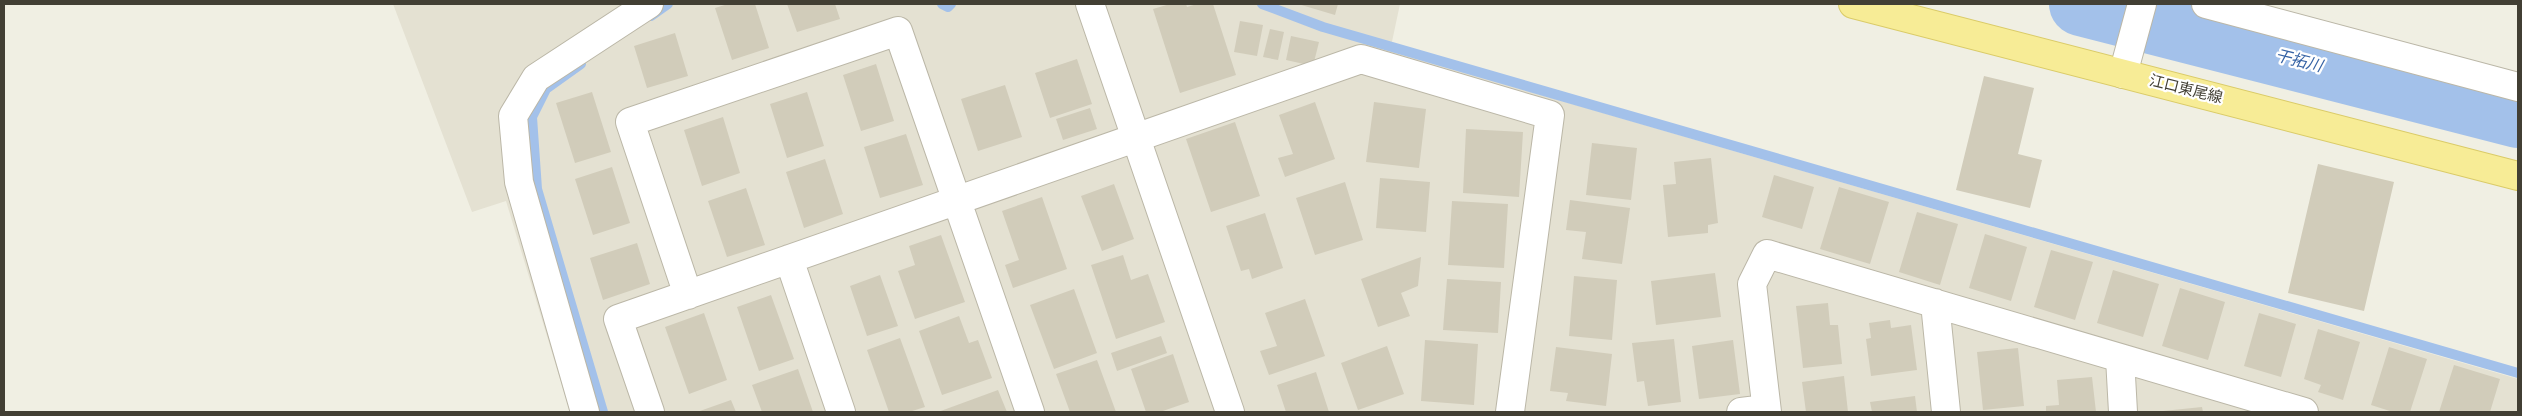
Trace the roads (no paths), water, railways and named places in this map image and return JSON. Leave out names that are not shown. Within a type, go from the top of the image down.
[{"type":"main road","name":"江口東尾線","points":[[1853,4],[2518,176]]},
{"type":"street","points":[[585,412],[519,182],[513,116],[536,78],[649,4]]},
{"type":"street","points":[[1090,4],[1230,412]]},
{"type":"street","points":[[2123,74],[2142,4]]},
{"type":"street","points":[[2206,4],[2518,87]]},
{"type":"street","points":[[688,294],[630,122],[898,31],[1030,412]]},
{"type":"street","points":[[650,412],[618,319],[1361,59],[1550,115],[1510,412]]},
{"type":"street","points":[[1758,411],[1752,284],[1768,254],[2304,412]]},
{"type":"street","points":[[789,259],[841,412]]},
{"type":"street","points":[[1935,303],[1946,412]]},
{"type":"street","points":[[2120,358],[2123,412]]},
{"type":"waterway","points":[[651,16],[668,4]]},
{"type":"waterway","points":[[942,4],[948,7],[951,4]]},
{"type":"waterway","points":[[1262,4],[1323,27],[2518,373]]},
{"type":"waterway","name":"干拓川","points":[[2081,4],[2518,116]]},
{"type":"waterway","points":[[581,64],[546,89],[532,117],[537,189],[603,412]]}]
